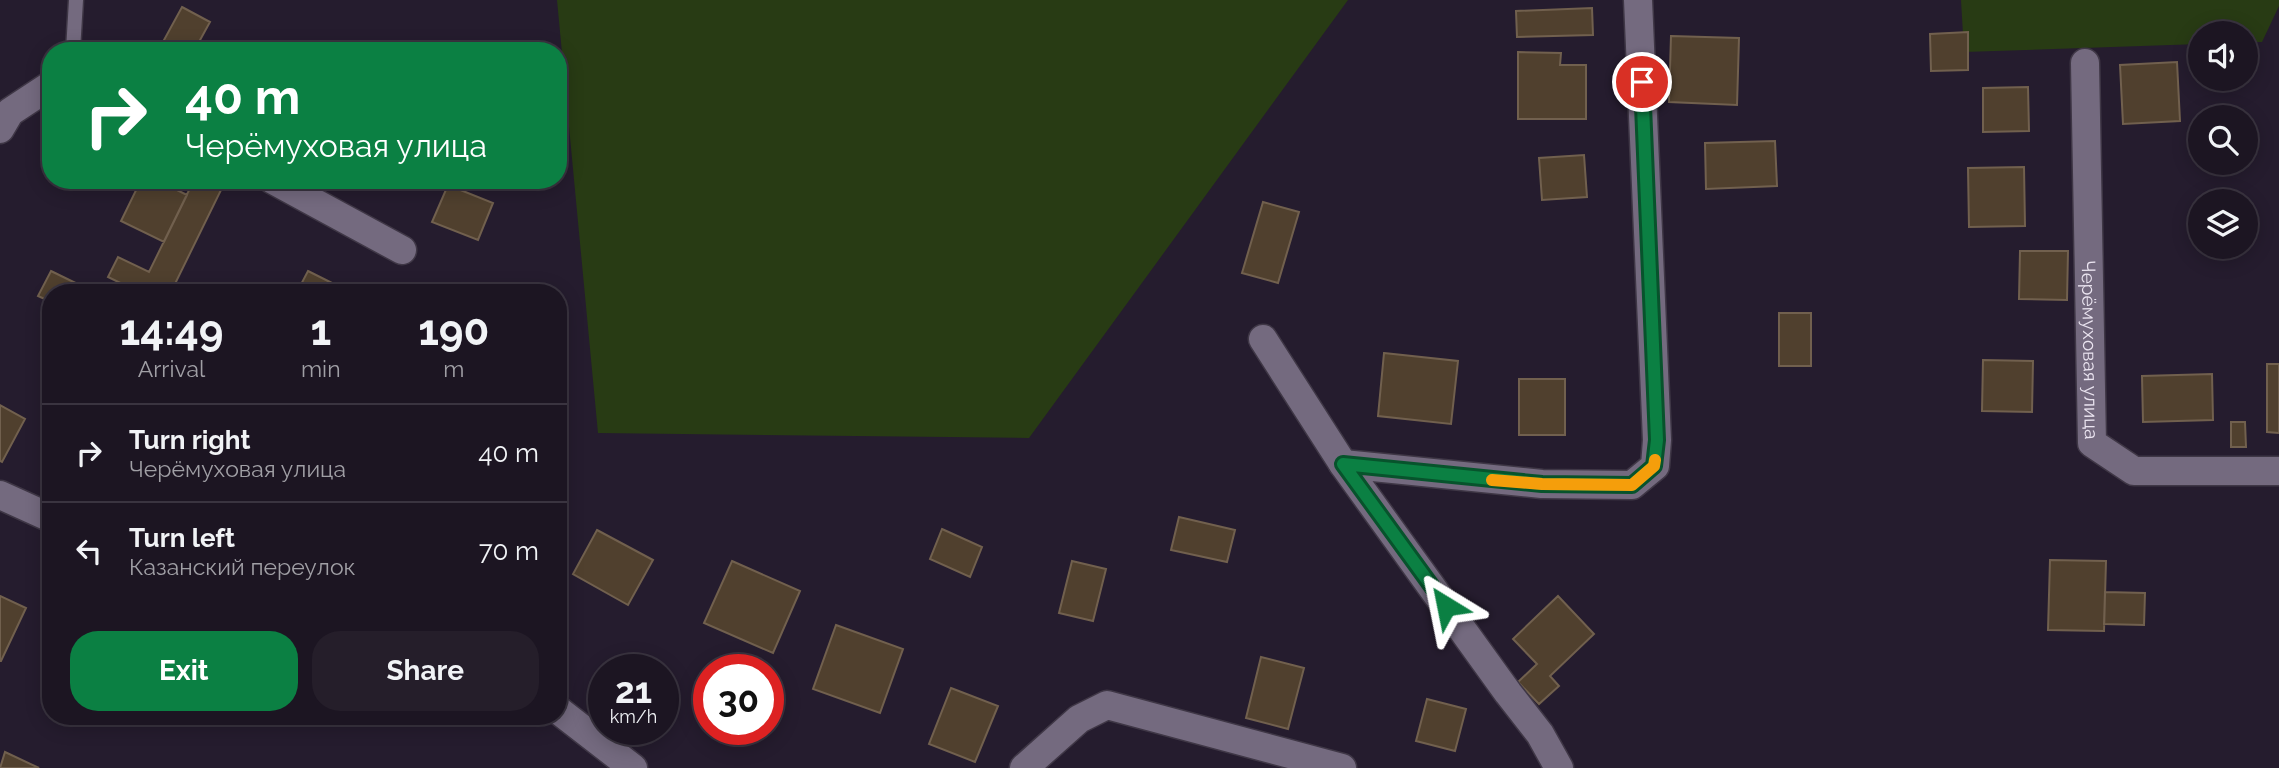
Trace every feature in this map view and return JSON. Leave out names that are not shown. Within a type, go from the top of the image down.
[{"type":"street","points":[[1343,464],[1542,484],[1619,485],[1632,485],[1654,466],[1657,440],[1638,0]]},
{"type":"street","name":"Черёмуховая улица","points":[[2085,63],[2092,443],[2134,471],[2279,471]]},
{"type":"street","points":[[0,129],[10,112],[42,91]]},
{"type":"street","points":[[289,189],[401,250]]},
{"type":"street","points":[[1264,338],[1343,464],[1540,734],[1559,768]]},
{"type":"street","points":[[0,495],[42,515]]},
{"type":"street","points":[[1024,768],[1079,719],[1107,705],[1342,768]]},
{"type":"street","points":[[567,717],[633,768]]},
{"type":"lane","points":[[74,42],[76,0]]},
{"type":"green space","points":[[557,0],[1348,0],[1029,438],[598,433],[567,106],[567,42],[561,42]]},
{"type":"green space","points":[[1961,0],[2279,0],[2279,6],[2262,42],[2258,42],[2258,21],[2188,21],[2188,44],[1964,52]]},
{"type":"building","points":[[182,7],[210,22],[199,42],[163,42]]},
{"type":"building","points":[[1592,8],[1593,35],[1517,37],[1516,11]]},
{"type":"building","points":[[1968,32],[1968,70],[1931,71],[1930,34]]},
{"type":"building","points":[[1671,36],[1739,38],[1737,105],[1669,102]]},
{"type":"building","points":[[1518,52],[1561,53],[1560,65],[1586,65],[1586,119],[1518,119]]},
{"type":"building","points":[[2177,62],[2180,121],[2123,124],[2120,65]]},
{"type":"building","points":[[2028,87],[2029,131],[1983,132],[1983,88]]},
{"type":"building","points":[[1775,141],[1777,186],[1706,189],[1705,143]]},
{"type":"building","points":[[1584,155],[1587,197],[1542,200],[1539,158]]},
{"type":"building","points":[[2024,167],[2025,226],[1969,227],[1968,168]]},
{"type":"building","points":[[137,189],[175,189],[187,195],[164,242],[121,221]]},
{"type":"building","points":[[190,189],[222,189],[175,284],[122,284],[108,277],[118,257],[149,272]]},
{"type":"building","points":[[446,189],[458,189],[493,203],[478,240],[432,222]]},
{"type":"building","points":[[1263,202],[1299,212],[1278,283],[1242,273]]},
{"type":"building","points":[[2020,251],[2068,251],[2067,300],[2019,299]]},
{"type":"building","points":[[51,271],[78,284],[44,284]]},
{"type":"building","points":[[308,271],[334,284],[301,284]]},
{"type":"building","points":[[1779,313],[1811,313],[1811,366],[1779,366]]},
{"type":"building","points":[[1384,353],[1458,361],[1451,424],[1378,416]]},
{"type":"building","points":[[1983,360],[2033,361],[2032,412],[1982,411]]},
{"type":"building","points":[[2267,364],[2279,364],[2279,433],[2267,432]]},
{"type":"building","points":[[2212,374],[2213,420],[2143,422],[2142,376]]},
{"type":"building","points":[[1519,379],[1565,379],[1565,435],[1519,435]]},
{"type":"building","points":[[0,405],[25,419],[2,462],[0,461]]},
{"type":"building","points":[[2231,422],[2245,422],[2246,447],[2231,447]]},
{"type":"building","points":[[1179,517],[1235,530],[1227,562],[1171,550]]},
{"type":"building","points":[[942,529],[982,547],[970,577],[930,559]]},
{"type":"building","points":[[597,530],[653,560],[628,605],[573,574]]},
{"type":"building","points":[[2050,560],[2106,561],[2104,631],[2048,630]]},
{"type":"building","points":[[732,561],[800,591],[773,653],[704,623]]},
{"type":"building","points":[[1072,561],[1106,569],[1093,621],[1059,613]]},
{"type":"building","points":[[2105,592],[2145,593],[2144,625],[2104,624]]},
{"type":"building","points":[[0,596],[26,608],[1,661],[0,661]]},
{"type":"building","points":[[1558,596],[1594,634],[1550,676],[1559,686],[1539,704],[1518,682],[1537,664],[1513,639]]},
{"type":"building","points":[[836,625],[903,649],[880,713],[813,689]]},
{"type":"building","points":[[1261,657],[1304,668],[1288,729],[1246,718]]},
{"type":"building","points":[[951,688],[998,706],[975,762],[929,744]]},
{"type":"building","points":[[1427,699],[1466,709],[1455,751],[1416,741]]},
{"type":"building","points":[[5,752],[39,768],[0,768]]},
{"type":"slow traffic","points":[[1492,480],[1542,484],[1632,485],[1654,466],[1655,460]]},
{"type":"route","points":[[1446,606],[1343,464],[1542,484],[1632,485],[1654,466],[1657,440],[1642,82]]}]
